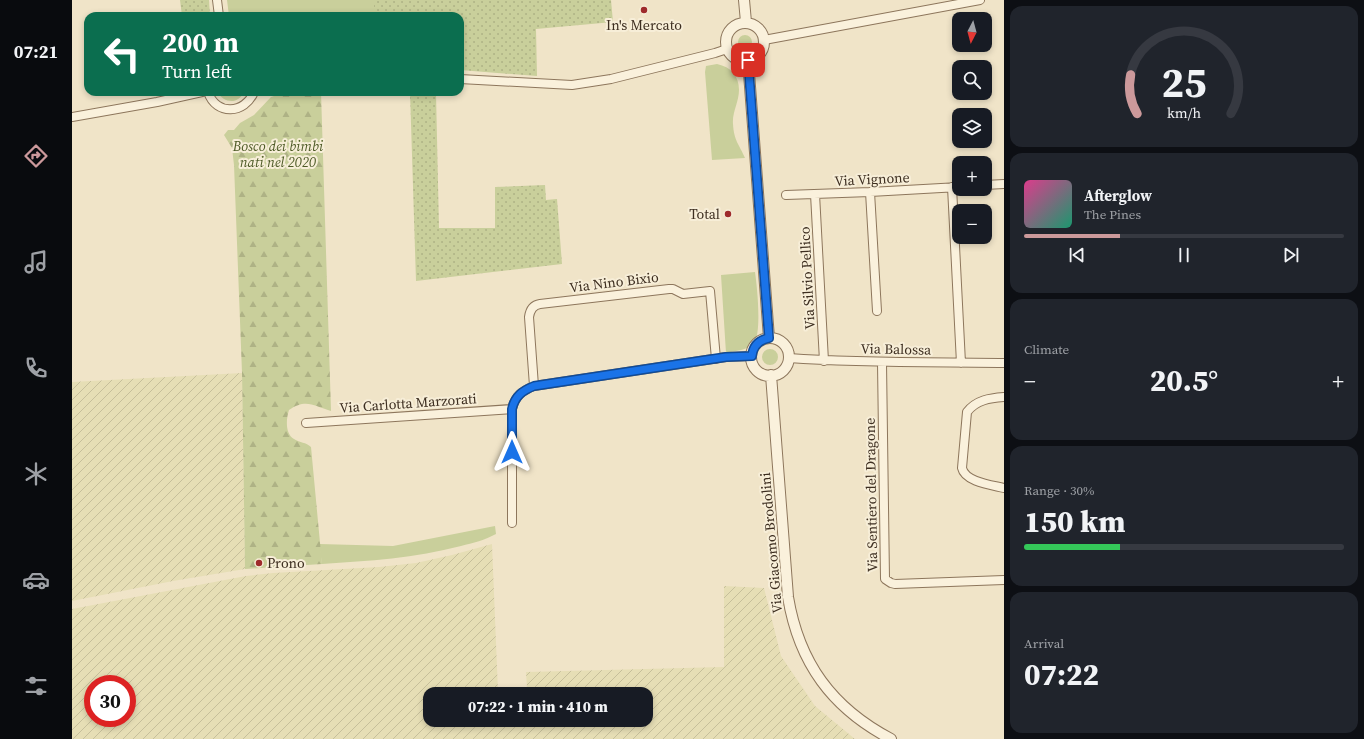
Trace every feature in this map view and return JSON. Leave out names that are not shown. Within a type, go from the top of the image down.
[{"type":"street","points":[[217,0],[218,12]]},
{"type":"street","points":[[744,0],[746,22]]},
{"type":"street","points":[[764,40],[980,0]]},
{"type":"street","points":[[746,22],[756,26],[760,30],[764,40],[764,45],[760,53],[753,59],[738,60],[729,53],[727,49],[726,38],[731,28],[735,25],[746,22]]},
{"type":"street","points":[[464,79],[581,85],[727,49]]},
{"type":"street","points":[[748,60],[769,338]]},
{"type":"street","points":[[72,117],[184,96]]},
{"type":"street","points":[[211,96],[215,103],[223,108],[229,109],[244,106],[253,96]]},
{"type":"street","points":[[992,185],[1004,184]]},
{"type":"street","name":"Via Vignone","points":[[786,195],[952,187]]},
{"type":"street","points":[[870,192],[877,311]]},
{"type":"street","name":"Via Silvio Pellico","points":[[815,194],[824,361]]},
{"type":"street","points":[[956,196],[961,362]]},
{"type":"street","name":"Via Nino Bixio","points":[[534,386],[529,316],[532,308],[536,304],[669,289],[673,289],[683,294],[710,291],[716,359]]},
{"type":"street","points":[[769,338],[774,338],[783,343],[787,348],[789,358],[788,363],[781,371],[772,375],[762,373],[757,370],[754,366],[752,356],[756,344],[769,338]]},
{"type":"street","points":[[512,523],[512,409],[519,394],[534,386],[716,359],[752,356]]},
{"type":"street","name":"Via Balossa","points":[[789,358],[882,363],[1004,363]]},
{"type":"street","name":"Via Sentiero del Dragone","points":[[882,363],[885,579],[887,582],[895,584],[1004,580]]},
{"type":"street","name":"Via Giacomo Brodolini","points":[[772,375],[788,597],[793,625],[808,660],[828,690],[852,714],[873,729],[891,739]]},
{"type":"street","points":[[1004,397],[989,398],[981,401],[975,404],[967,412],[962,468],[964,474],[971,479],[1004,488]]},
{"type":"street","name":"Via Carlotta Marzorati","points":[[306,423],[512,409]]},
{"type":"shaded area","points":[[242,373],[245,569],[173,581],[72,601],[72,382]]},
{"type":"shaded area","points":[[492,544],[498,687],[423,687],[423,727],[653,727],[653,687],[527,687],[526,672],[724,667],[724,586],[764,588],[781,656],[815,706],[855,739],[72,739],[72,609],[246,576],[416,563]]},
{"type":"green space","points":[[180,0],[209,0],[210,12],[182,12]]},
{"type":"green space","points":[[227,0],[374,0],[374,12],[228,12]]},
{"type":"green space","points":[[374,0],[611,0],[613,22],[536,29],[537,76],[464,70],[464,12],[374,12]]},
{"type":"green space","points":[[742,35],[748,35],[752,39],[752,45],[748,49],[742,49],[738,45],[738,39]]},
{"type":"green space","points":[[717,64],[730,70],[738,80],[739,94],[733,124],[736,139],[745,158],[712,160],[705,72],[706,66]]},
{"type":"green space","points":[[220,96],[241,96],[235,101]]},
{"type":"green space","name":"Bosco dei bimbi nati nel 2020","points":[[321,96],[331,411],[315,405],[300,404],[289,410],[287,418],[288,430],[291,437],[311,447],[322,564],[245,569],[242,373],[234,165],[232,148],[224,135],[228,130],[234,130],[240,123],[254,115],[271,97]]},
{"type":"green space","points":[[410,96],[436,96],[439,228],[495,228],[495,187],[545,185],[546,200],[557,199],[562,264],[416,281]]},
{"type":"green space","points":[[755,272],[758,309],[758,330],[756,338],[754,343],[749,347],[726,353],[721,275]]},
{"type":"green space","points":[[767,349],[773,349],[778,354],[776,363],[773,365],[767,365],[762,360],[762,354]]},
{"type":"green space","points":[[495,526],[496,534],[492,536],[483,540],[444,550],[392,558],[322,564],[319,544],[393,546]]},
{"type":"place","name":"In's Mercato","points":[[644,10]]},
{"type":"place","name":"Total","points":[[728,214]]},
{"type":"place","name":"Prono","points":[[259,563]]},
{"type":"route","points":[[512,452],[512,409],[516,398],[527,389],[534,386],[726,357],[752,356],[752,352],[756,344],[769,338],[748,60]]}]
